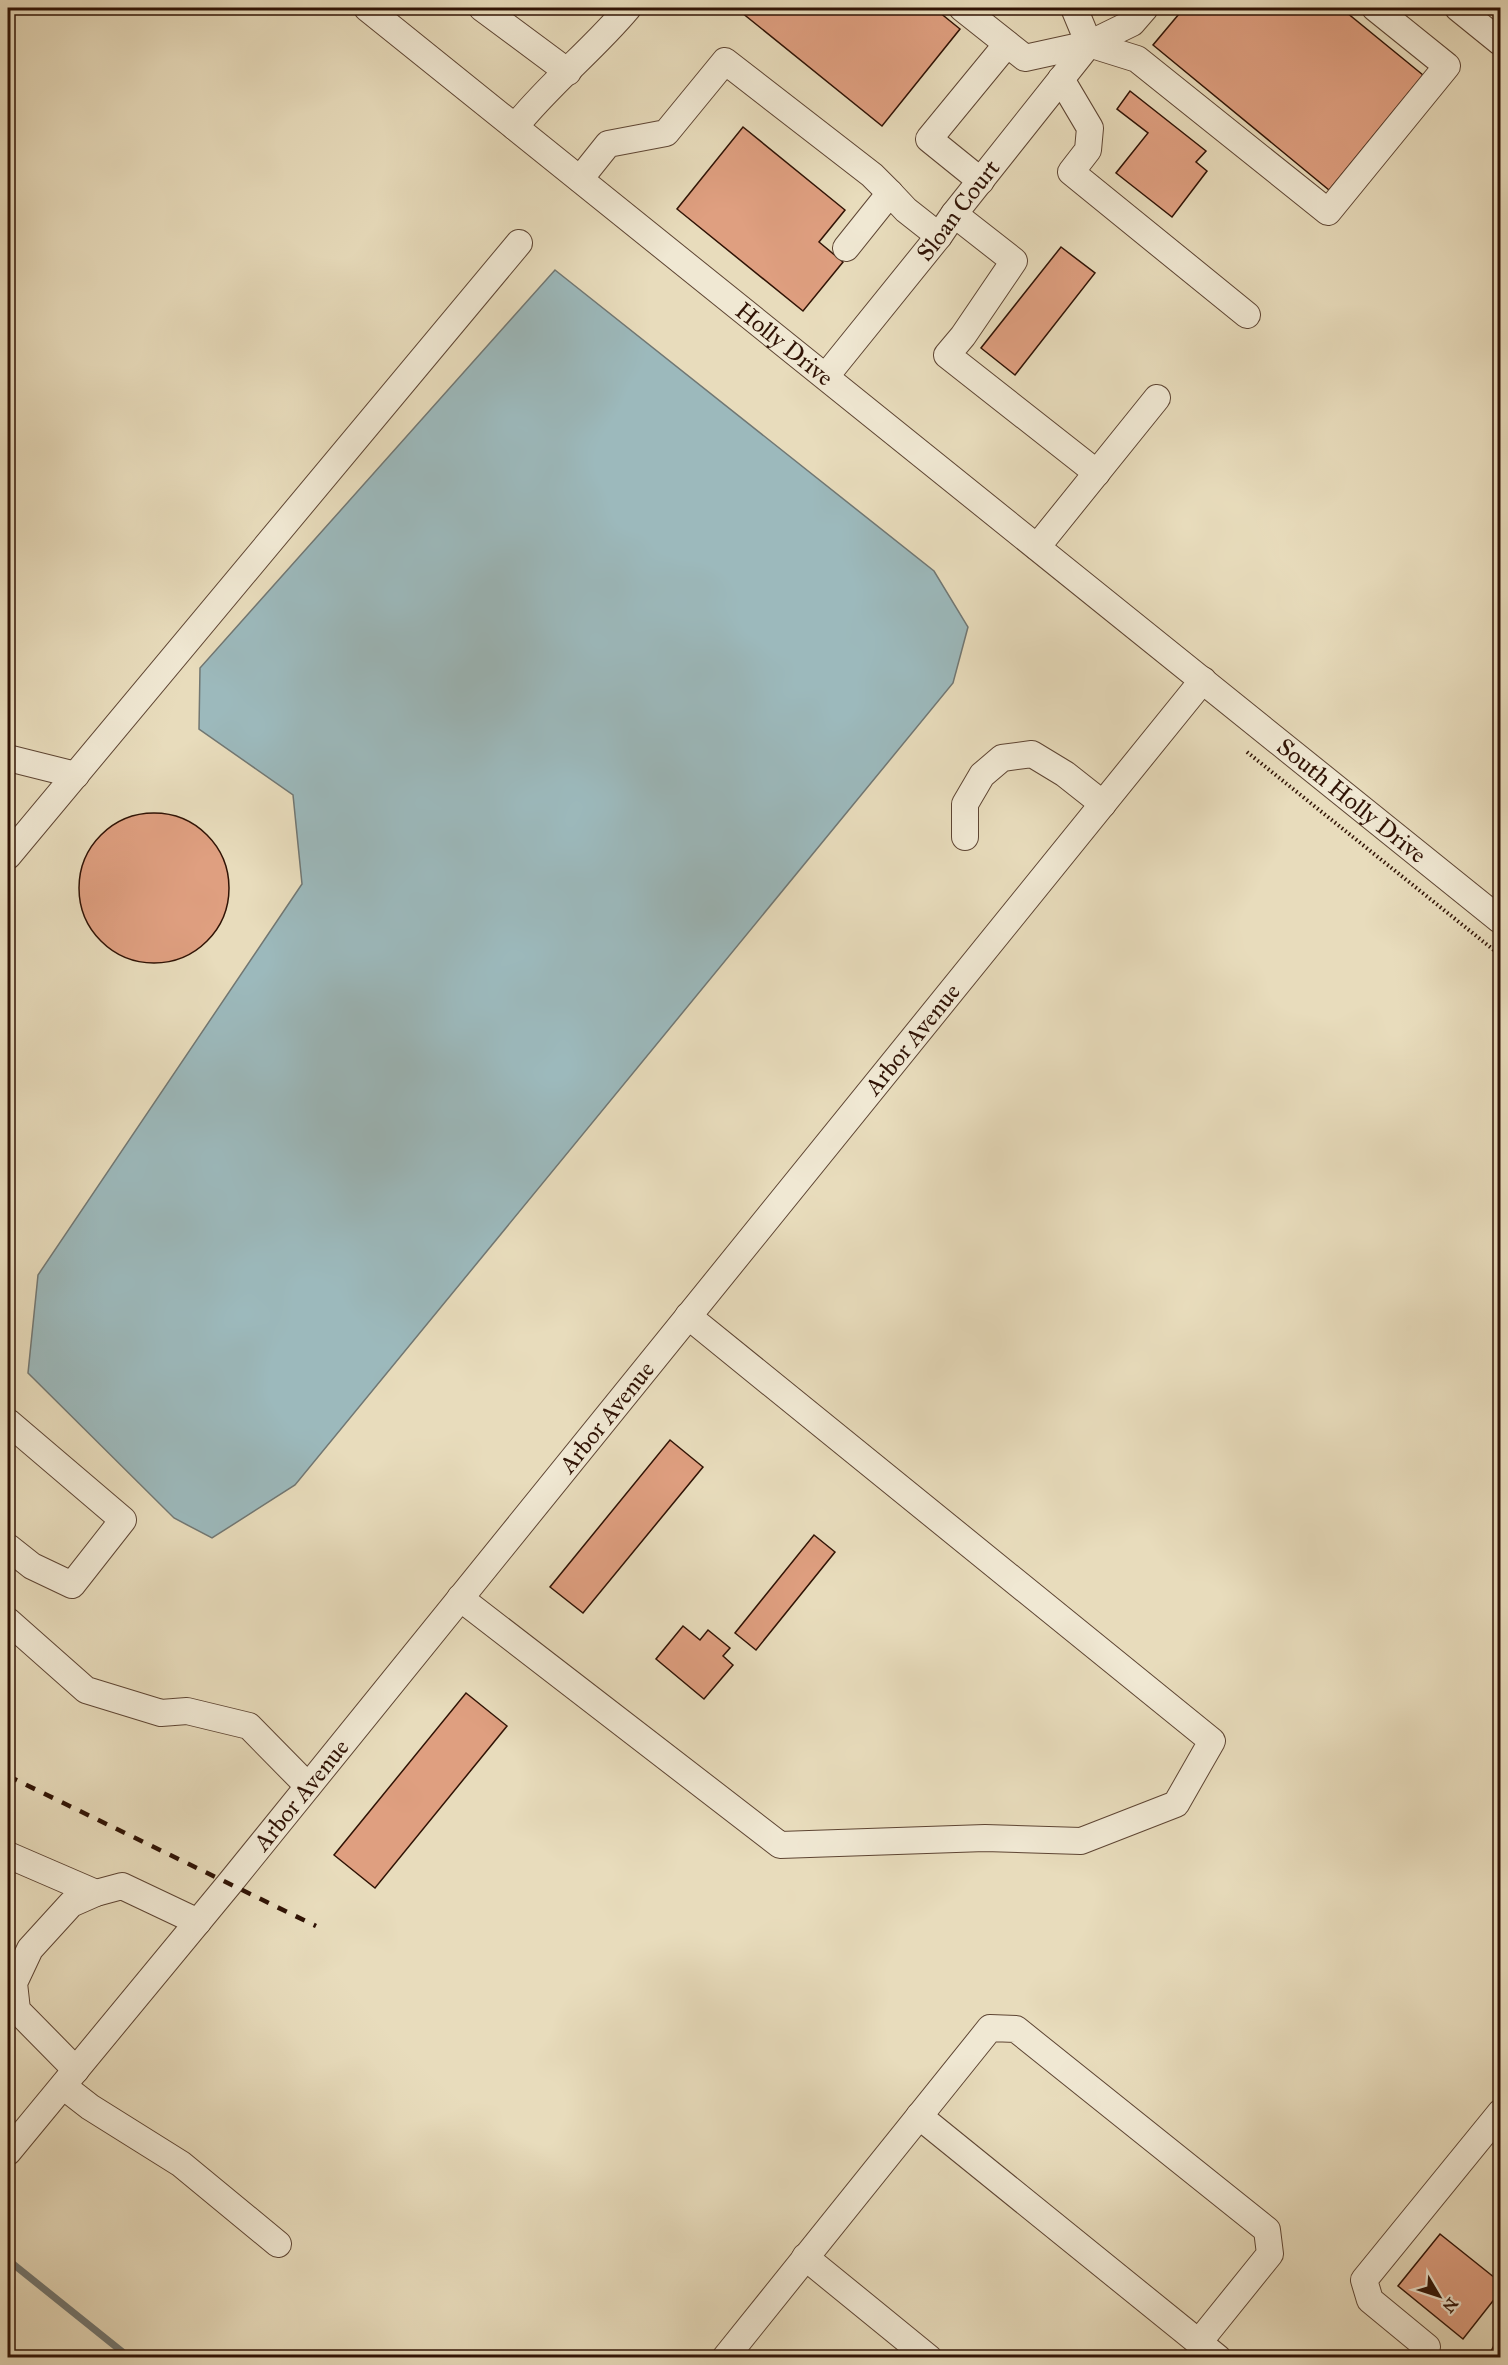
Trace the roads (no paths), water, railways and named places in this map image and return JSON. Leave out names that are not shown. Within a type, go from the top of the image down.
[{"type":"street","name":"Holly Drive","points":[[367,8],[1203,680]]},
{"type":"street","points":[[482,8],[568,72]]},
{"type":"street","points":[[962,8],[1025,58],[1089,44],[1132,23],[1145,8]]},
{"type":"street","points":[[1074,8],[1089,44]]},
{"type":"street","points":[[1089,44],[1137,59],[1328,212],[1447,66],[1375,8]]},
{"type":"street","points":[[1458,8],[1500,42]]},
{"type":"street","points":[[515,127],[537,99],[568,72],[615,12]]},
{"type":"street","points":[[981,181],[929,139],[1007,44]]},
{"type":"street","name":"Sloan Court","points":[[826,376],[1089,44]]},
{"type":"street","points":[[580,179],[608,144],[666,134],[724,61],[872,175],[906,210],[939,236]]},
{"type":"street","points":[[1061,79],[1090,128],[1088,150],[1071,171],[1247,315]]},
{"type":"street","points":[[846,248],[890,193]]},
{"type":"street","points":[[954,214],[1014,261],[963,336],[947,355],[1097,473]]},
{"type":"street","points":[[8,856],[519,243]]},
{"type":"street","points":[[1037,547],[1157,398]]},
{"type":"street","name":"Arbor Avenue","points":[[8,2152],[309,1786],[1203,680]]},
{"type":"street","name":"South Holly Drive","points":[[1203,680],[1500,920]]},
{"type":"street","points":[[965,837],[966,804],[982,775],[1002,758],[1032,754],[1065,774],[1103,804]]},
{"type":"street","points":[[8,758],[76,775]]},
{"type":"street","points":[[460,1598],[780,1845],[985,1838],[1081,1841],[1176,1804],[1212,1741],[688,1316]]},
{"type":"street","points":[[8,1422],[123,1520],[72,1585],[32,1566],[8,1546]]},
{"type":"street","points":[[8,1621],[86,1690],[161,1713],[187,1711],[249,1726],[309,1786]]},
{"type":"street","points":[[8,1855],[96,1893]]},
{"type":"street","points":[[198,1922],[122,1886],[96,1893],[71,1904],[30,1949],[14,1983],[12,2006],[70,2078],[90,2107],[181,2164],[278,2244]]},
{"type":"street","points":[[725,2358],[805,2257],[990,2028],[1016,2029],[1267,2230],[1270,2254],[1208,2350],[919,2116]]},
{"type":"street","points":[[1427,2347],[1370,2300],[1364,2280],[1500,2113]]},
{"type":"street","points":[[805,2257],[929,2358]]},
{"type":"water","points":[[555,270],[934,571],[968,627],[953,683],[295,1485],[212,1538],[174,1518],[28,1373],[38,1275],[302,884],[293,795],[199,729],[200,668]]},
{"type":"waterway","points":[[8,2260],[130,2358]]},
{"type":"railway","points":[[8,1776],[316,1926]]}]
